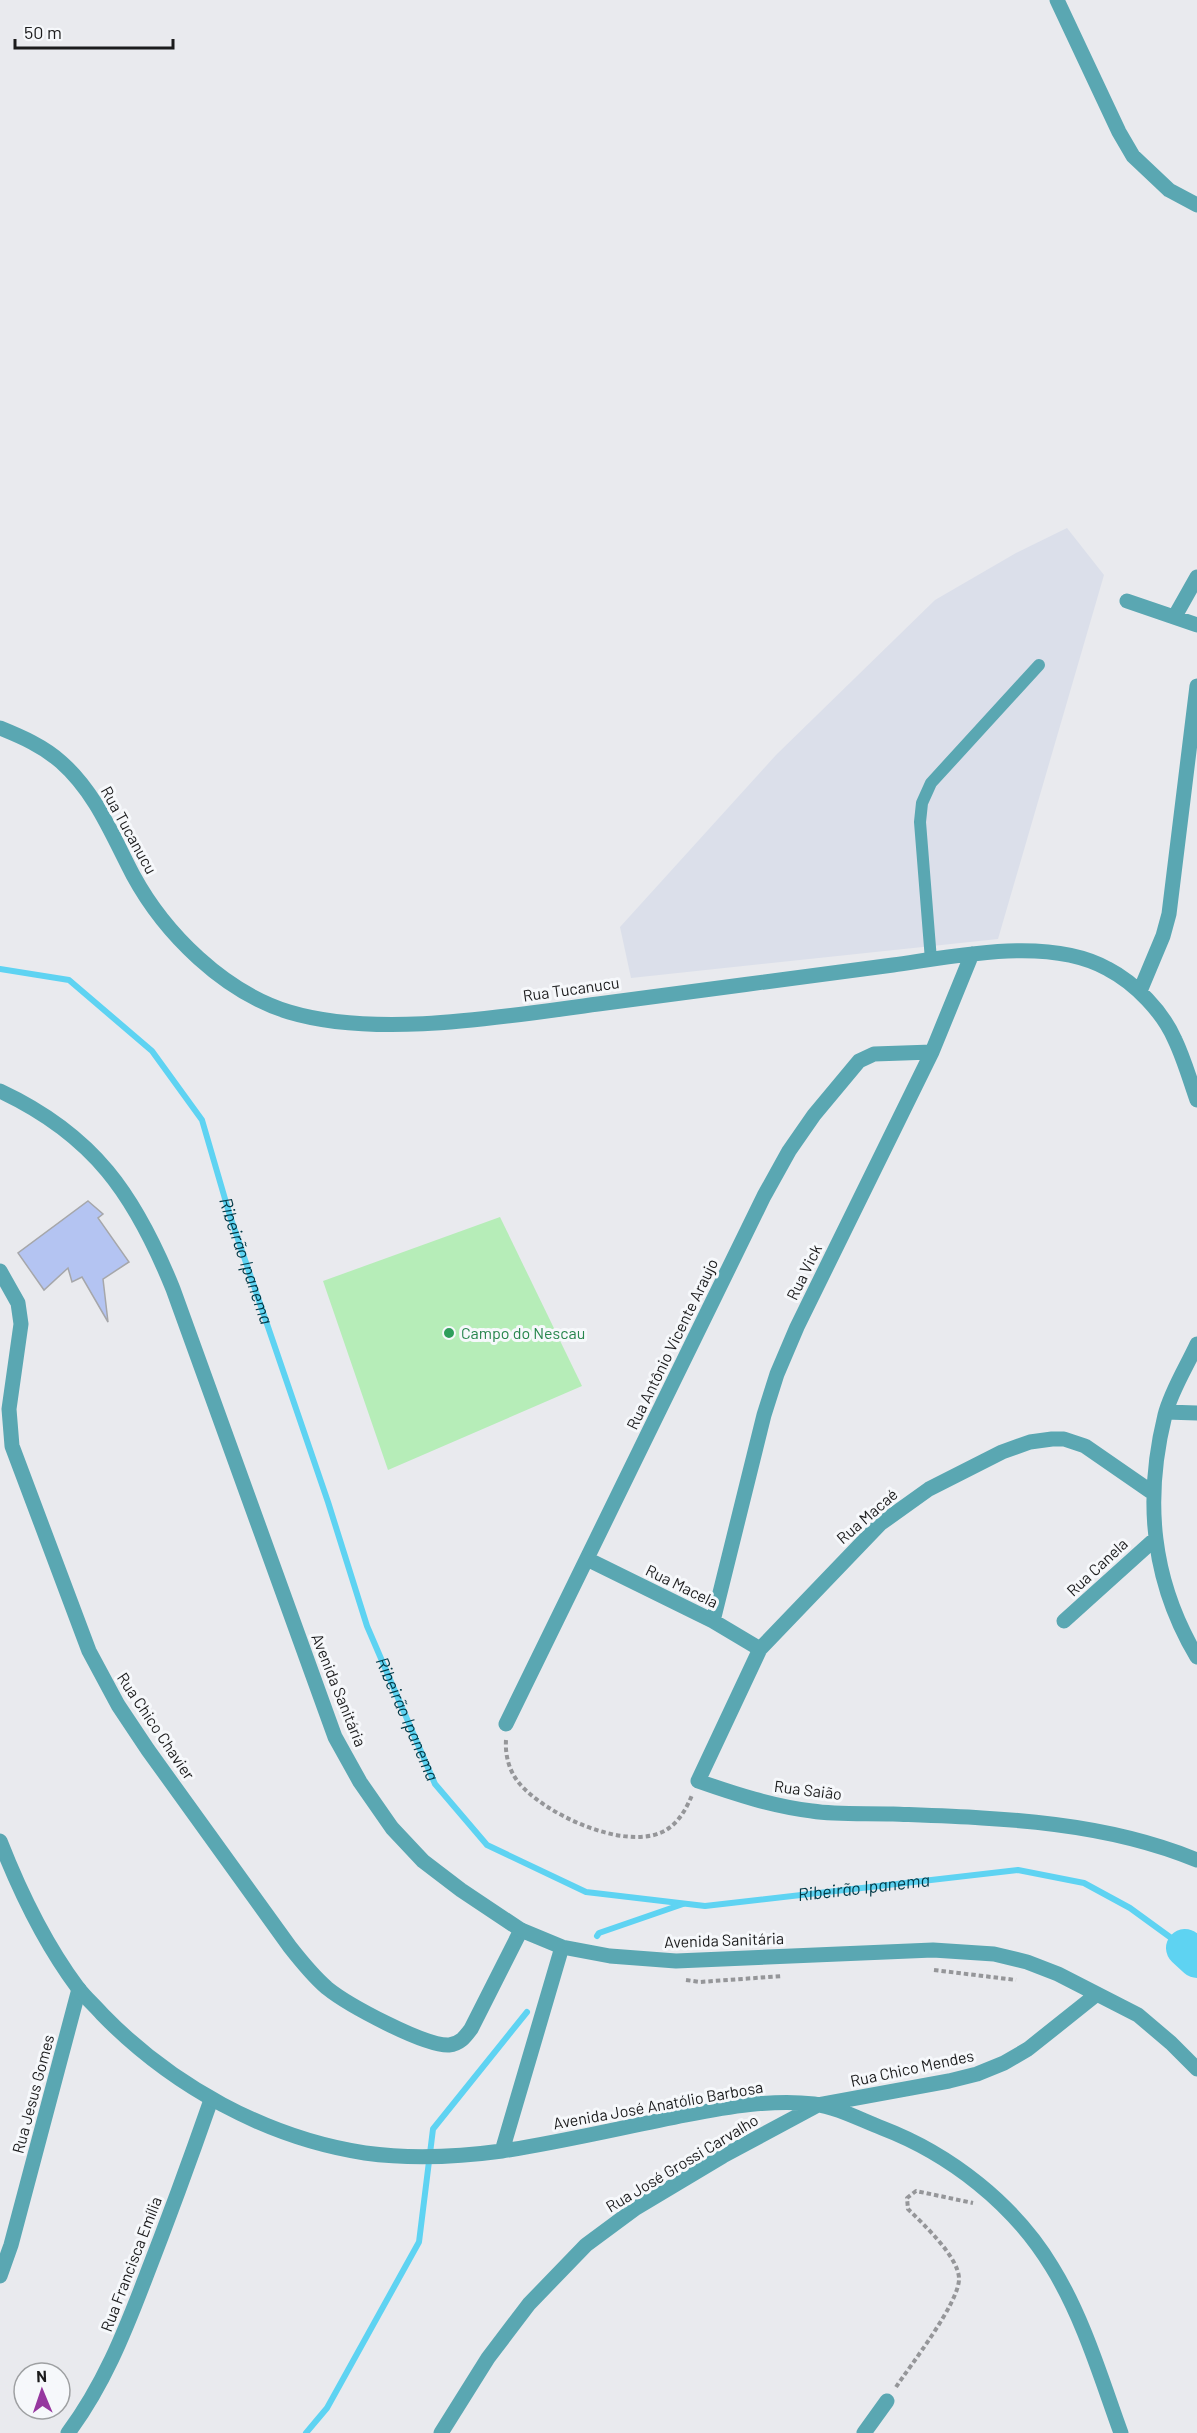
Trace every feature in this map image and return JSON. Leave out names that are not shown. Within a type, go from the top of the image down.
[{"type":"street","points":[[1057,0],[1119,132],[1133,156],[1169,190],[1197,205]]},
{"type":"street","points":[[1175,616],[1197,577]]},
{"type":"street","points":[[1127,601],[1197,625]]},
{"type":"street","points":[[1140,991],[1163,936],[1169,914],[1197,686]]},
{"type":"street","name":"Rua Tucanucu","points":[[0,728],[32,741],[61,762],[85,788],[102,812],[135,878],[161,918],[189,949],[220,975],[257,999],[298,1014],[328,1021],[390,1024],[486,1018],[972,954],[1032,951],[1082,957],[1110,969],[1140,991],[1174,1036],[1197,1100]]},
{"type":"street","name":"Rua Vick","points":[[713,1621],[764,1415],[777,1374],[797,1327],[932,1052],[972,954]]},
{"type":"street","name":"Rua Antônio Vicente Araujo","points":[[506,1724],[764,1196],[789,1151],[813,1115],[852,1068],[866,1056],[896,1052],[932,1052]]},
{"type":"street","name":"Avenida Sanitária","points":[[0,1091],[49,1118],[83,1144],[112,1176],[146,1227],[173,1289],[335,1737],[360,1782],[392,1828],[423,1861],[461,1890],[521,1930],[562,1947],[610,1956],[676,1961],[933,1950],[994,1954],[1058,1974],[1138,2015],[1172,2043],[1197,2069]]},
{"type":"street","name":"Rua Chico Chavier","points":[[0,1271],[18,1303],[21,1324],[9,1409],[12,1446],[89,1651],[118,1705],[148,1750],[309,1972],[347,2002],[395,2027],[442,2044],[459,2042],[465,2038],[521,1930]]},
{"type":"street","points":[[1197,1344],[1166,1412],[1153,1493],[1155,1539],[1175,1614],[1197,1656]]},
{"type":"street","points":[[1166,1412],[1197,1413]]},
{"type":"street","name":"Rua Macaé","points":[[698,1781],[760,1649],[862,1541],[887,1519],[929,1489],[1002,1452],[1040,1440],[1064,1439],[1093,1452],[1153,1493]]},
{"type":"street","name":"Rua Canela","points":[[1065,1621],[1155,1539]]},
{"type":"street","name":"Rua Macela","points":[[587,1559],[713,1621],[760,1649]]},
{"type":"street","name":"Rua Saião","points":[[698,1781],[753,1800],[815,1812],[976,1817],[1085,1827],[1124,1835],[1197,1860]]},
{"type":"street","points":[[0,1841],[36,1919],[79,1989],[124,2036],[146,2055],[211,2100]]},
{"type":"street","points":[[502,2151],[562,1947]]},
{"type":"street","name":"Rua Jesus Gomes","points":[[0,2276],[11,2245],[79,1989]]},
{"type":"street","name":"Rua Chico Mendes","points":[[818,2105],[977,2074],[1004,2063],[1028,2049],[1097,1994]]},
{"type":"street","name":"Avenida José Anatólio Barbosa","points":[[211,2100],[310,2140],[368,2153],[412,2156],[446,2156],[502,2151],[734,2107],[787,2103],[818,2105],[917,2142],[964,2173],[1011,2212],[1037,2244],[1065,2291],[1121,2433]]},
{"type":"street","name":"Rua Francisca Emília","points":[[68,2433],[102,2382],[122,2337],[211,2100]]},
{"type":"street","name":"Rua José Grossi Carvalho","points":[[441,2433],[508,2329],[560,2270],[586,2245],[636,2208],[675,2184],[818,2105]]},
{"type":"street","points":[[864,2433],[887,2401]]},
{"type":"lane","points":[[931,960],[920,822],[922,803],[931,783],[1039,665]]},
{"type":"path","points":[[506,1724],[505,1753],[519,1782],[538,1801],[599,1832],[630,1837],[660,1833],[673,1825],[684,1813],[698,1781]]},
{"type":"path","points":[[887,2401],[953,2300],[959,2279],[955,2263],[928,2229],[908,2209],[907,2198],[916,2191],[979,2205]]},
{"type":"shaded area","points":[[1067,528],[1104,575],[998,939],[631,978],[620,927],[776,755],[935,600],[1016,553]]},
{"type":"green space","name":"Campo do Nescau","points":[[500,1217],[582,1386],[388,1470],[323,1281]]},
{"type":"building","points":[[88,1201],[103,1214],[98,1218],[129,1262],[103,1279],[108,1322],[82,1277],[72,1282],[68,1268],[44,1290],[18,1253]]},
{"type":"waterway","name":"Ribeirão Ipanema","points":[[0,969],[69,980],[152,1051],[202,1120],[230,1216],[328,1502],[367,1626],[435,1784],[487,1845],[586,1892],[705,1906],[1018,1870],[1084,1883],[1130,1908],[1185,1948]]},
{"type":"waterway","points":[[597,1936],[599,1933],[683,1904]]},
{"type":"waterway","name":"Ribeirão Ipanema","points":[[1185,1948],[1197,1959]]},
{"type":"waterway","points":[[306,2433],[327,2408],[419,2242],[433,2129],[527,2012]]},
{"type":"place","name":"Campo do Nescau","points":[[449,1333]]}]
